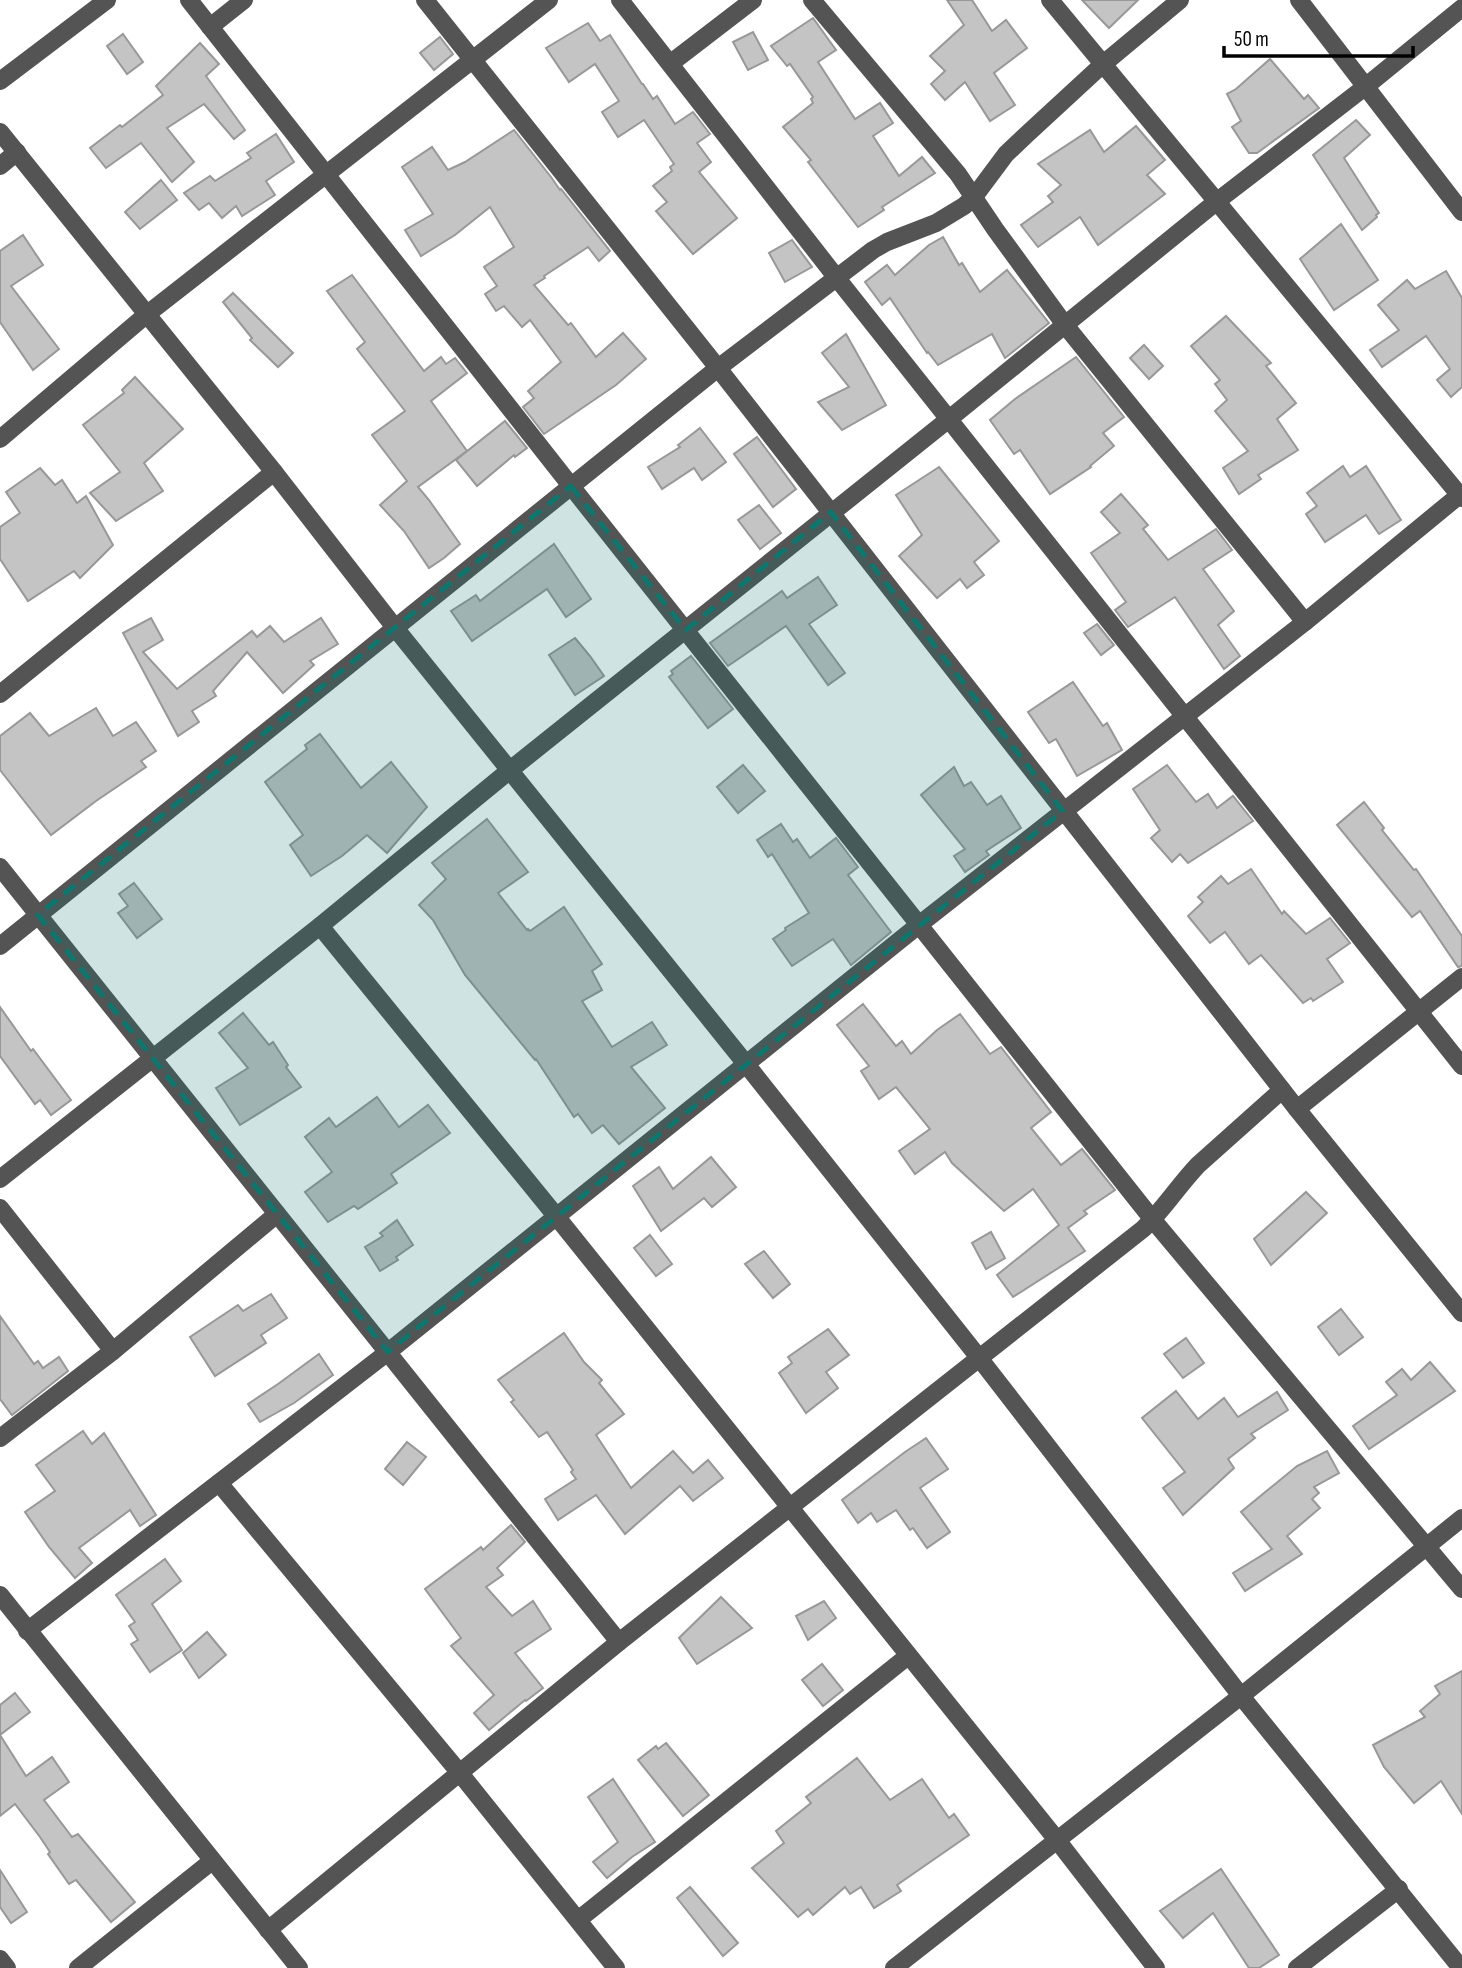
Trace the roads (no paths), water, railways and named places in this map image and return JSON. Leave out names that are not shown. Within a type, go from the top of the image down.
[{"type":"street","points":[[0,81],[107,0]]},
{"type":"street","points":[[189,0],[1153,1220],[1462,1589]]},
{"type":"street","points":[[211,27],[244,0]]},
{"type":"street","points":[[425,0],[718,368],[1297,1109],[1462,1313]]},
{"type":"street","points":[[0,439],[146,315],[549,0]]},
{"type":"street","points":[[620,0],[836,277],[1462,1066]]},
{"type":"street","points":[[671,63],[753,0]]},
{"type":"street","points":[[812,0],[958,174],[1065,325],[1305,622]]},
{"type":"street","points":[[27,1631],[388,1352],[919,924],[1185,717],[1461,496],[1050,0]]},
{"type":"street","points":[[0,946],[718,368],[836,277],[887,242],[953,214],[974,197],[1006,155],[1102,65],[1180,0]]},
{"type":"street","points":[[1299,0],[1462,212]]},
{"type":"street","points":[[0,1179],[320,926],[1216,202],[1462,8]]},
{"type":"street","points":[[0,132],[747,1064],[1241,1696],[1461,1968]]},
{"type":"street","points":[[0,166],[17,152]]},
{"type":"street","points":[[0,694],[274,472]]},
{"type":"street","points":[[0,867],[619,1642]]},
{"type":"street","points":[[320,926],[1057,1840],[1156,1968]]},
{"type":"street","points":[[1297,1109],[1462,977]]},
{"type":"street","points":[[268,1930],[619,1642],[1153,1220],[1186,1178],[1282,1090]]},
{"type":"street","points":[[0,1208],[114,1351]]},
{"type":"street","points":[[0,1438],[114,1351],[277,1214]]},
{"type":"street","points":[[219,1483],[459,1772],[616,1968]]},
{"type":"street","points":[[894,1968],[1241,1696],[1462,1518]]},
{"type":"street","points":[[0,1595],[299,1968]]},
{"type":"street","points":[[578,1920],[908,1656]]},
{"type":"street","points":[[78,1968],[212,1861]]},
{"type":"street","points":[[1297,1968],[1399,1889]]},
{"type":"street","points":[[0,1959],[7,1968]]}]
